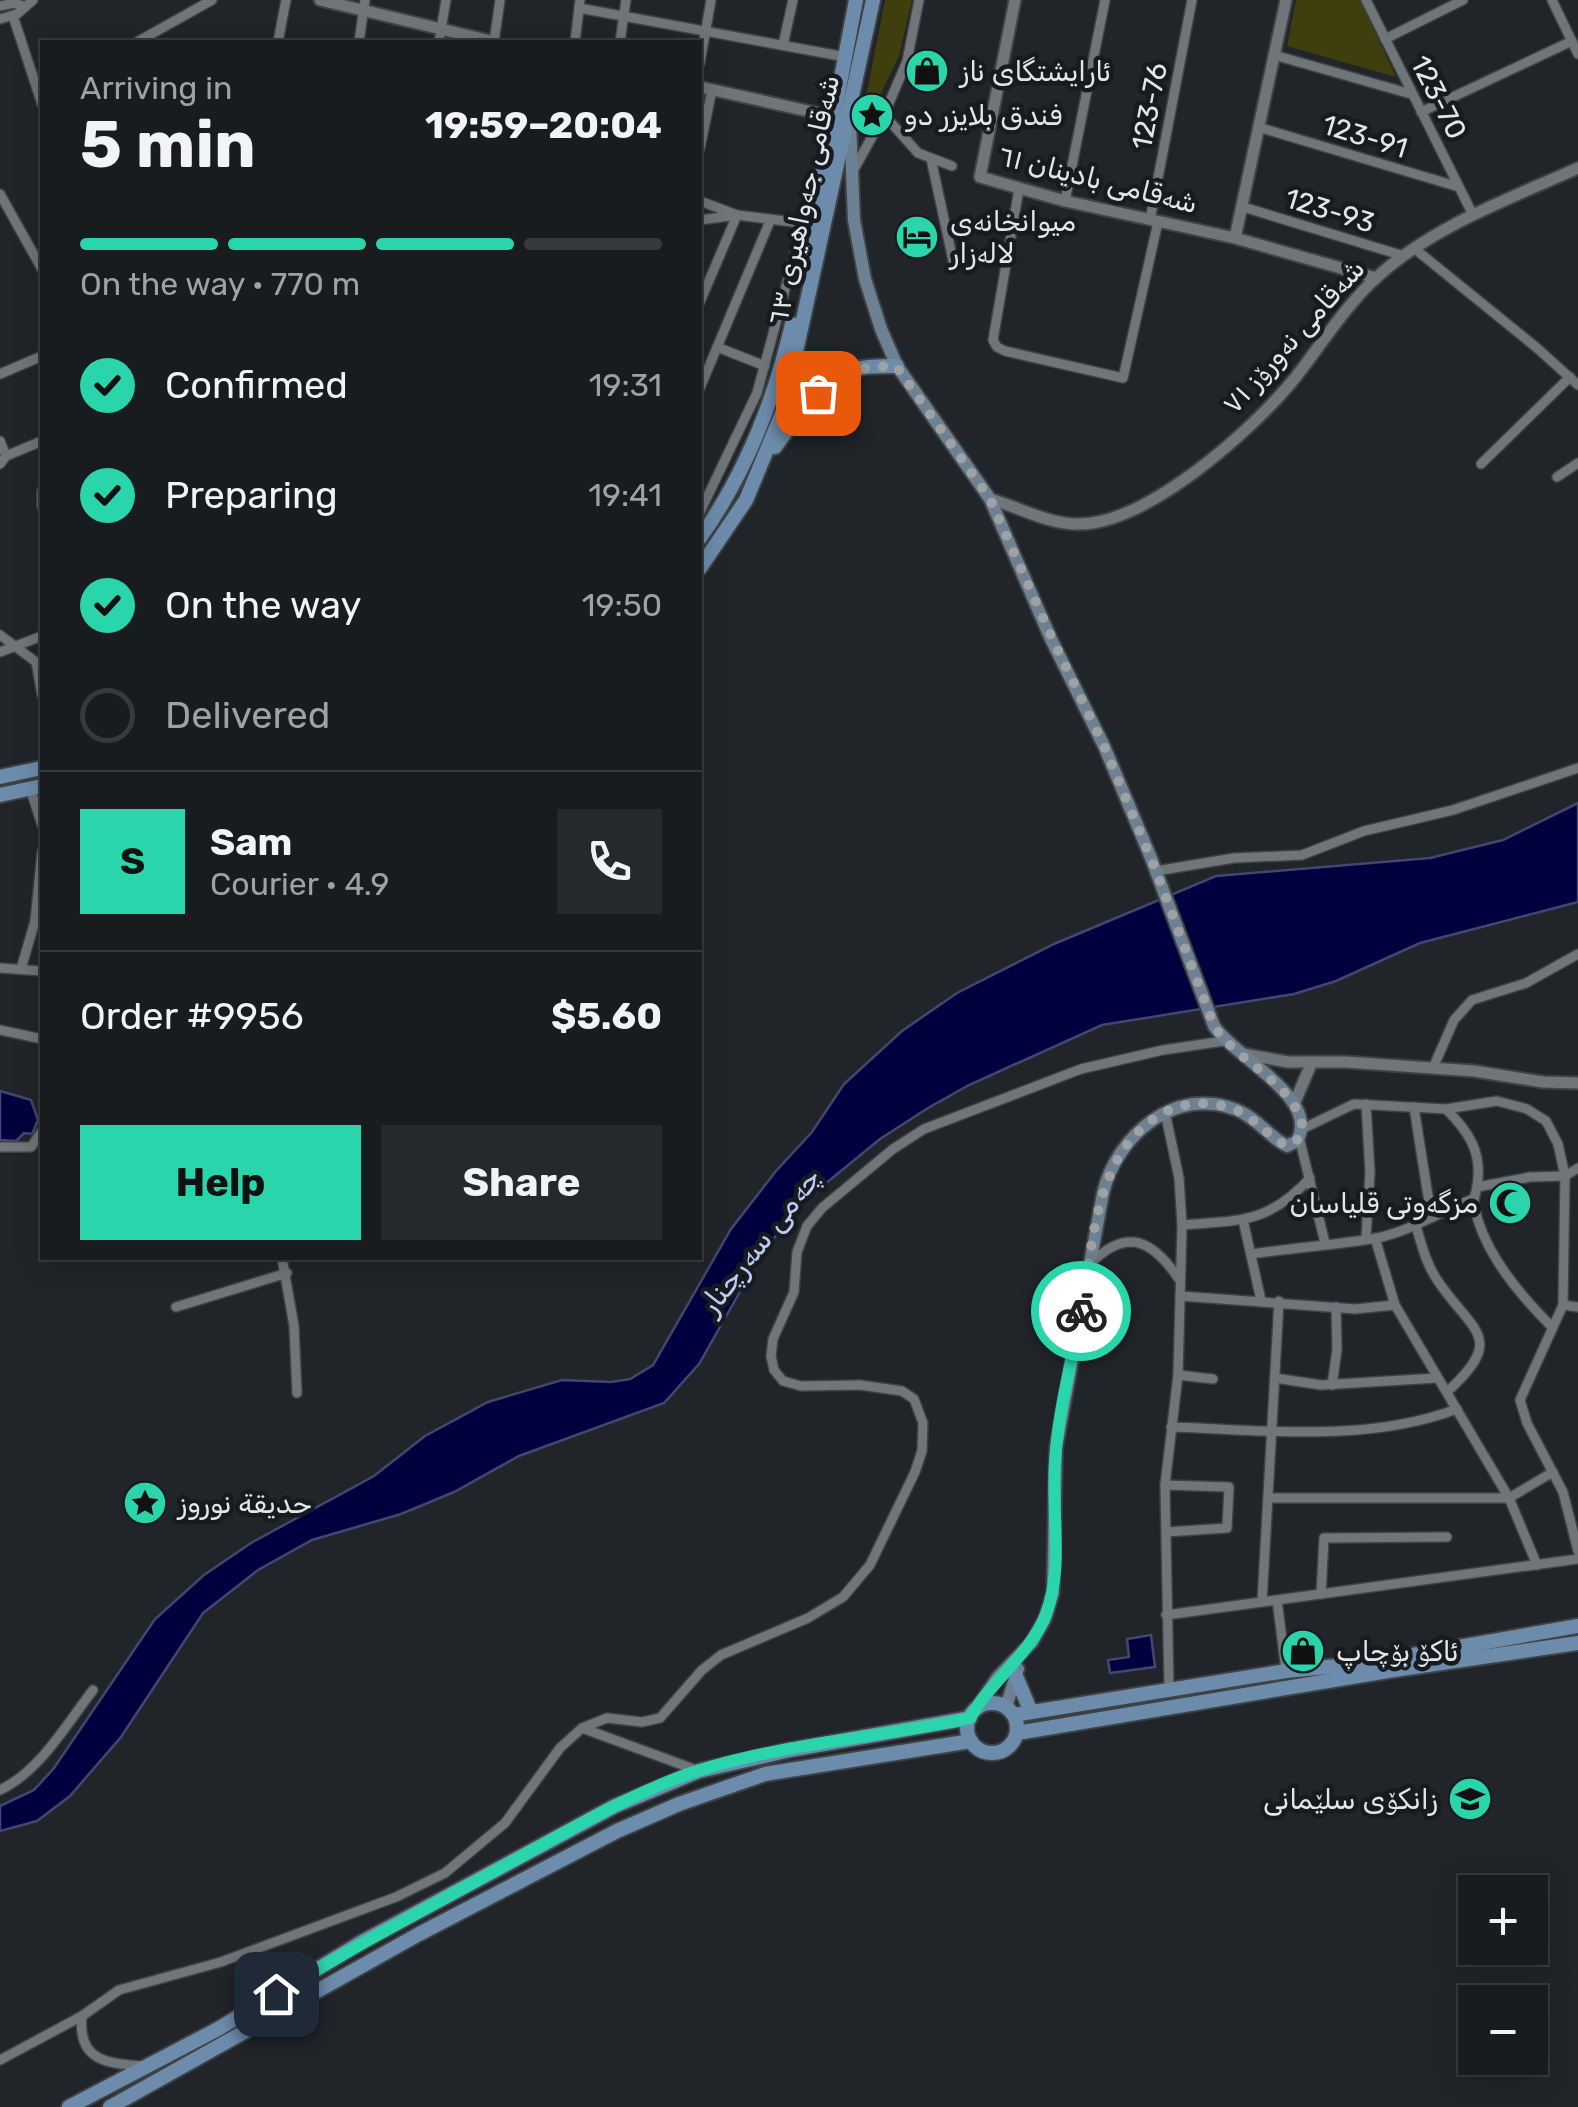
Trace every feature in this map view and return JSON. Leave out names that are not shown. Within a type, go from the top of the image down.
[{"type":"main road","name":"شەقامی جەواهیری ٦٣","points":[[702,565],[746,500],[783,411],[831,165],[835,116],[856,0]]},
{"type":"main road","name":"شەقامی جەواهیری ٦٣","points":[[702,535],[725,502],[753,448],[775,389],[809,224],[849,106],[873,0]]},
{"type":"main road","points":[[849,106],[854,220],[864,279],[896,366],[990,499],[1104,746],[1212,1022],[1224,1041],[1283,1089],[1294,1104],[1301,1133],[1292,1145],[1285,1145],[1251,1118],[1222,1106],[1188,1104],[1165,1112],[1130,1139],[1110,1171],[1056,1448],[1052,1593],[1045,1618],[1015,1674],[1010,1711],[1016,1733],[1008,1747],[992,1753],[977,1747],[971,1741],[972,1715],[998,1677],[1024,1653]]},
{"type":"main road","points":[[765,459],[818,393],[842,372],[896,366]]},
{"type":"main road","points":[[0,776],[40,768]]},
{"type":"main road","points":[[0,795],[36,787]]},
{"type":"main road","points":[[70,2107],[218,2029],[362,1942],[615,1806],[699,1771],[972,1715],[992,1703],[1010,1711],[1031,1712],[1286,1671],[1366,1663],[1578,1626]]},
{"type":"main road","points":[[1016,1733],[1578,1643]]},
{"type":"main road","points":[[1015,1674],[1031,1712]]},
{"type":"main road","points":[[117,2106],[418,1934],[617,1831],[680,1804],[765,1774],[971,1741]]},
{"type":"street","points":[[141,40],[212,0]]},
{"type":"street","points":[[278,40],[286,0]]},
{"type":"street","points":[[320,0],[364,6],[440,36],[476,40]]},
{"type":"street","points":[[440,36],[446,0]]},
{"type":"street","points":[[494,40],[500,0]]},
{"type":"street","points":[[620,40],[626,0]]},
{"type":"street","points":[[702,50],[710,0]]},
{"type":"street","points":[[782,45],[793,0]]},
{"type":"street","points":[[852,173],[884,115],[907,61],[919,0]]},
{"type":"street","name":"شەقامی بادینان ٦١","points":[[1016,0],[980,177],[1065,201],[1236,238],[1376,278]]},
{"type":"street","points":[[1065,201],[1105,0]]},
{"type":"street","name":"123-76","points":[[1018,189],[994,340],[997,347],[1123,378],[1192,0]]},
{"type":"street","points":[[1236,238],[1286,0]]},
{"type":"street","name":"123-70","points":[[1366,0],[1472,215]]},
{"type":"street","points":[[1384,40],[1463,0]]},
{"type":"street","points":[[1552,0],[1578,54]]},
{"type":"street","points":[[0,6],[28,3]]},
{"type":"street","points":[[0,20],[28,3]]},
{"type":"street","points":[[575,40],[580,4],[624,16],[846,56]]},
{"type":"street","points":[[359,40],[364,6]]},
{"type":"street","points":[[12,16],[40,92]]},
{"type":"street","points":[[1421,112],[1572,41]]},
{"type":"street","points":[[1274,55],[1412,94]]},
{"type":"street","points":[[702,128],[706,88],[835,116]]},
{"type":"street","points":[[884,115],[918,153],[952,166]]},
{"type":"street","name":"123-91","points":[[1258,127],[1460,188]]},
{"type":"street","points":[[930,160],[954,265]]},
{"type":"street","name":"شەقامی نەورۆز ٧١","points":[[990,499],[1056,522],[1078,524],[1113,519],[1154,501],[1274,401],[1376,278],[1472,215],[1578,168]]},
{"type":"street","points":[[0,194],[40,265]]},
{"type":"street","points":[[702,201],[737,215],[809,224],[757,393],[702,508]]},
{"type":"street","name":"123-93","points":[[1243,207],[1410,253]]},
{"type":"street","points":[[702,220],[737,215]]},
{"type":"street","points":[[702,297],[737,215]]},
{"type":"street","points":[[703,373],[770,221]]},
{"type":"street","points":[[1410,253],[1574,381],[1481,464]]},
{"type":"street","points":[[716,348],[764,366]]},
{"type":"street","points":[[0,374],[40,357]]},
{"type":"street","points":[[0,441],[3,460],[40,442]]},
{"type":"street","points":[[1557,477],[1578,463]]},
{"type":"street","points":[[0,635],[36,662],[40,682]]},
{"type":"street","points":[[0,652],[40,637]]},
{"type":"street","points":[[1157,874],[1234,858],[1302,855],[1364,830],[1453,810],[1578,768]]},
{"type":"street","points":[[36,787],[40,812]]},
{"type":"street","points":[[21,969],[35,921],[40,872]]},
{"type":"street","points":[[1432,1068],[1454,1020],[1472,1000],[1526,983],[1578,954]]},
{"type":"street","points":[[0,968],[40,971]]},
{"type":"street","points":[[0,1030],[40,1039]]},
{"type":"street","points":[[0,2060],[82,2016],[119,1990],[221,1962],[396,1897],[445,1873],[505,1823],[560,1748],[582,1728],[607,1718],[642,1722],[660,1718],[702,1670],[721,1655],[808,1618],[843,1598],[870,1565],[915,1472],[922,1451],[922,1423],[918,1406],[909,1394],[891,1387],[801,1386],[783,1380],[774,1370],[770,1356],[772,1338],[794,1292],[797,1252],[814,1217],[906,1139],[924,1130],[1081,1069],[1224,1041]]},
{"type":"street","points":[[1238,1052],[1278,1062],[1432,1068],[1578,1083]]},
{"type":"street","points":[[1294,1104],[1312,1062]]},
{"type":"street","points":[[1325,1243],[1301,1133],[1346,1105],[1446,1109],[1496,1101],[1539,1114],[1546,1122],[1558,1144],[1565,1176],[1563,1305],[1520,1400],[1568,1508],[1578,1551]]},
{"type":"street","points":[[1366,1104],[1370,1238],[1395,1305],[1509,1498],[1536,1565]]},
{"type":"street","points":[[1414,1108],[1431,1215]]},
{"type":"street","points":[[1446,1109],[1472,1138],[1478,1159],[1473,1199],[1486,1236],[1515,1287],[1552,1327]]},
{"type":"street","points":[[1165,1112],[1179,1178],[1182,1225],[1178,1376],[1166,1484],[1169,1689]]},
{"type":"street","points":[[0,1147],[31,1148],[40,1134]]},
{"type":"street","points":[[1477,1187],[1530,1177],[1565,1176],[1578,1168]]},
{"type":"street","points":[[1182,1225],[1243,1220],[1278,1208],[1310,1178]]},
{"type":"street","points":[[1250,1254],[1370,1238],[1416,1226],[1431,1215],[1473,1199]]},
{"type":"street","points":[[1243,1220],[1261,1300]]},
{"type":"street","points":[[1416,1226],[1431,1271],[1472,1320],[1479,1342],[1471,1369],[1447,1392]]},
{"type":"street","points":[[1565,1226],[1578,1229]]},
{"type":"street","points":[[1090,1264],[1113,1244],[1142,1243],[1166,1260],[1181,1281]]},
{"type":"street","points":[[283,1260],[294,1326],[297,1393]]},
{"type":"street","points":[[176,1307],[287,1273]]},
{"type":"street","points":[[1180,1296],[1355,1309],[1395,1305]]},
{"type":"street","points":[[1262,1602],[1279,1302]]},
{"type":"street","points":[[1563,1305],[1578,1308]]},
{"type":"street","points":[[1332,1385],[1337,1350],[1336,1307]]},
{"type":"street","points":[[1178,1376],[1213,1379]]},
{"type":"street","points":[[1275,1378],[1332,1385],[1436,1378]]},
{"type":"street","points":[[1171,1427],[1368,1431],[1429,1420],[1458,1410]]},
{"type":"street","points":[[1268,1498],[1509,1498],[1553,1472]]},
{"type":"street","points":[[1166,1484],[1229,1487],[1226,1528],[1166,1532]]},
{"type":"street","points":[[1321,1594],[1324,1538],[1447,1537]]},
{"type":"street","points":[[1166,1615],[1578,1559]]},
{"type":"street","points":[[1278,1600],[1286,1671]]},
{"type":"street","points":[[0,1790],[40,1759],[94,1690]]},
{"type":"street","points":[[582,1728],[699,1771]]},
{"type":"street","points":[[82,2016],[80,2033],[94,2056],[107,2062],[148,2066]]},
{"type":"shaded area","points":[[885,0],[912,0],[899,56],[866,124],[861,123]]},
{"type":"shaded area","points":[[1296,0],[1360,0],[1396,77],[1287,46]]},
{"type":"water","name":"چەمی سەرچنار","points":[[1578,803],[1578,902],[1420,943],[1336,981],[1294,994],[1102,1025],[969,1085],[880,1139],[798,1206],[759,1258],[699,1364],[664,1403],[519,1456],[454,1492],[401,1514],[312,1540],[258,1570],[203,1613],[121,1737],[70,1796],[37,1821],[0,1831],[0,1806],[34,1790],[54,1768],[155,1619],[204,1575],[251,1543],[374,1476],[425,1436],[488,1402],[562,1380],[630,1379],[653,1365],[731,1229],[812,1132],[844,1084],[902,1031],[957,993],[1054,944],[1216,876],[1430,858],[1503,840]]},
{"type":"water","points":[[0,1091],[31,1100],[38,1120],[32,1134],[24,1133],[16,1141],[0,1140]]},
{"type":"water","points":[[1151,1635],[1155,1667],[1110,1673],[1108,1660],[1129,1657],[1127,1639]]},
{"type":"way so far","points":[[818,393],[842,372],[896,366],[990,499],[1104,746],[1214,1026],[1224,1041],[1283,1089],[1302,1122],[1300,1138],[1287,1146],[1240,1111],[1203,1103],[1171,1110],[1136,1133],[1107,1178],[1081,1311]]},
{"type":"place","name":"ئارایشتگای ناز","points":[[927,71]]},
{"type":"place","name":"فندق بلايزر دو","points":[[872,115]]},
{"type":"place","name":"میوانخانەی لالەزار","points":[[917,237]]},
{"type":"place","name":"مزگەوتی قلیاسان","points":[[1510,1203]]},
{"type":"place","name":"حديقة نوروز","points":[[145,1503]]},
{"type":"place","name":"ئاکۆ بۆچاپ","points":[[1303,1651]]},
{"type":"place","name":"زانکۆی سلێمانی","points":[[1470,1799]]},
{"type":"route","points":[[276,1994],[362,1942],[615,1806],[699,1771],[762,1755],[970,1718],[998,1677],[1032,1642],[1049,1606],[1054,1580],[1056,1448],[1081,1311]]}]
